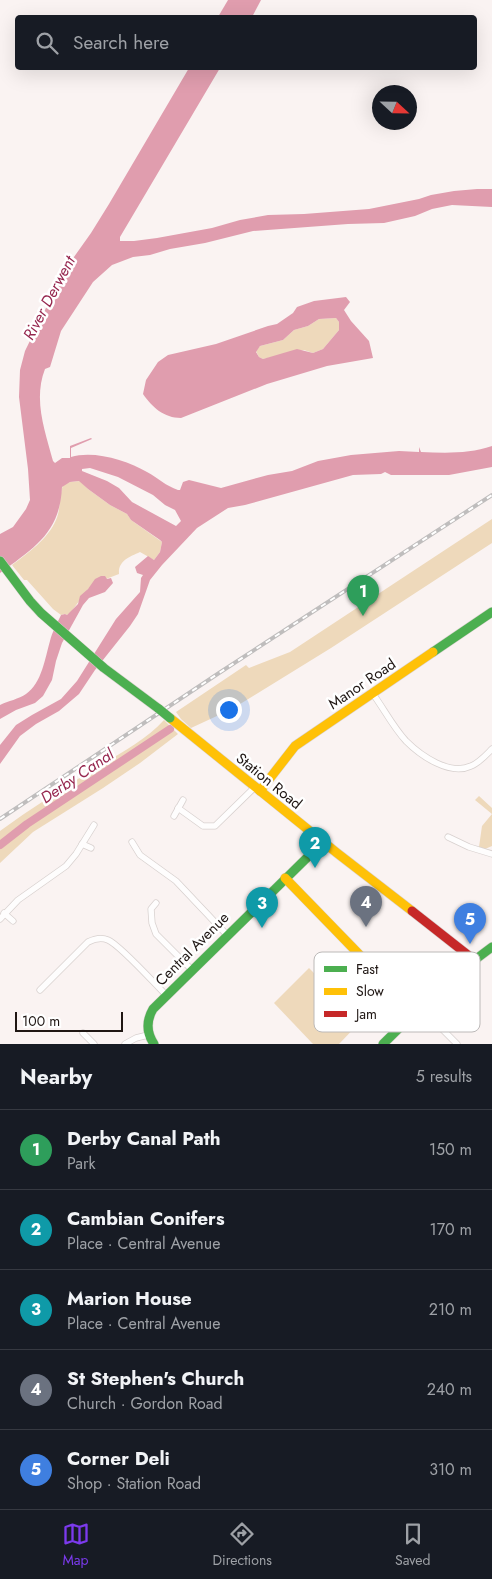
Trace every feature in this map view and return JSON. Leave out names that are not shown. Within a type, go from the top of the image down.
[{"type":"street","name":"Station Road","points":[[0,561],[34,606],[104,668],[159,709],[323,842],[464,952]]},
{"type":"street","name":"Manor Road","points":[[257,789],[295,746],[492,612]]},
{"type":"street","points":[[373,694],[406,741],[446,768],[463,769],[471,767],[492,749]]},
{"type":"street","points":[[178,808],[203,826],[215,826],[257,789]]},
{"type":"street","points":[[174,816],[183,800]]},
{"type":"street","points":[[12,920],[2,916],[18,900],[66,866],[94,825]]},
{"type":"street","points":[[448,837],[469,847],[492,854]]},
{"type":"street","points":[[132,842],[140,855],[176,881],[227,935]]},
{"type":"street","name":"Central Avenue","points":[[148,1035],[146,1026],[149,1014],[153,1009],[323,842]]},
{"type":"street","points":[[82,844],[91,848]]},
{"type":"street","points":[[285,878],[360,952]]},
{"type":"street","points":[[156,903],[151,909],[152,922],[156,934],[192,970]]},
{"type":"street","points":[[40,990],[88,942],[104,939],[116,946],[166,995]]},
{"type":"street","points":[[480,955],[492,947]]},
{"type":"street","points":[[383,1044],[395,1032]]},
{"type":"street","points":[[443,1032],[457,1044]]},
{"type":"street","points":[[83,1033],[94,1044]]},
{"type":"street","points":[[125,1044],[136,1038],[148,1035],[154,1044]]},
{"type":"shaded area","points":[[228,0],[261,0],[253,15],[219,15]]},
{"type":"shaded area","points":[[188,70],[219,70],[120,237],[120,241],[157,238],[268,215],[369,209],[454,191],[492,189],[492,207],[452,205],[384,223],[253,231],[150,255],[133,257],[112,265],[93,282],[61,331],[50,367],[45,369],[40,392],[40,404],[44,427],[55,463],[62,458],[70,458],[70,446],[91,438],[71,448],[71,457],[89,455],[120,460],[151,474],[178,490],[180,490],[183,482],[189,480],[221,488],[268,475],[292,471],[318,461],[351,455],[399,451],[419,452],[419,447],[421,452],[448,453],[466,452],[492,446],[492,467],[449,475],[391,475],[385,472],[381,474],[353,475],[228,508],[197,528],[162,565],[150,580],[138,614],[79,694],[59,711],[20,736],[0,764],[0,745],[16,725],[61,699],[77,681],[116,619],[140,592],[143,575],[137,573],[135,567],[148,556],[154,560],[160,552],[162,542],[131,520],[127,514],[110,505],[79,481],[70,482],[62,487],[56,516],[43,538],[0,573],[0,534],[13,527],[30,500],[19,397],[20,370],[25,351],[64,271],[91,233]],"holes":[[[90,468],[118,477],[153,495],[165,505],[175,510],[181,521],[176,526],[132,502],[119,488],[82,471],[82,469]]]},
{"type":"shaded area","points":[[346,297],[350,302],[344,310],[369,341],[373,358],[327,366],[267,384],[181,418],[175,418],[159,411],[143,394],[146,380],[158,362],[168,355],[216,344],[277,324],[293,313],[297,307],[314,301]],"holes":[[[336,318],[339,322],[339,330],[323,349],[313,353],[297,349],[263,359],[256,352],[260,346],[283,340],[294,330],[308,326],[319,319]]]},
{"type":"shaded area","points":[[336,318],[339,322],[339,330],[323,349],[313,353],[304,350],[263,359],[259,357],[256,351],[260,346],[283,340],[294,330],[308,326],[319,319]]},
{"type":"shaded area","points":[[80,481],[88,489],[110,505],[127,514],[131,520],[162,542],[160,552],[154,560],[140,552],[128,558],[120,566],[119,574],[88,589],[71,612],[67,615],[61,615],[53,609],[27,580],[24,580],[12,565],[37,545],[52,527],[58,516],[63,485]]},
{"type":"shaded area","points":[[492,519],[492,543],[331,648],[232,709],[191,728],[176,712],[246,665],[249,668],[290,652]]},
{"type":"shaded area","points":[[105,576],[107,579],[111,578],[113,583],[105,592],[89,598],[83,605],[62,643],[52,680],[43,696],[35,703],[16,710],[0,719],[0,705],[23,696],[36,683],[42,670],[52,634],[61,615],[67,615],[78,604],[80,596],[95,579]]},
{"type":"shaded area","points":[[164,720],[178,734],[140,763],[33,832],[0,863],[0,831],[140,741]]},
{"type":"shaded area","points":[[479,796],[492,808],[492,814],[475,800]]},
{"type":"shaded area","points":[[492,814],[492,846],[485,849],[479,847],[482,826]]},
{"type":"shaded area","points":[[309,968],[314,973],[314,1032],[350,1032],[339,1044],[313,1044],[274,1003]]},
{"type":"waterway","name":"Derby Canal","points":[[0,845],[27,824],[170,729]]},
{"type":"railway","points":[[0,819],[492,495]]},
{"type":"traffic: fast","points":[[0,561],[41,613],[104,668],[159,709]]},
{"type":"traffic: fast","points":[[433,652],[492,612]]},
{"type":"traffic: fast","points":[[159,709],[170,718]]},
{"type":"traffic: fast","points":[[154,1044],[149,1035],[148,1026],[153,1009],[323,842]]},
{"type":"traffic: fast","points":[[480,956],[492,947]]},
{"type":"traffic: fast","points":[[383,1044],[395,1032]]},
{"type":"traffic: slow","points":[[260,791],[295,746],[433,652]]},
{"type":"traffic: slow","points":[[170,718],[412,911]]},
{"type":"traffic: slow","points":[[285,878],[357,952]]},
{"type":"traffic: jam","points":[[412,911],[464,952]]},
{"type":"place","name":"Derby Canal Path","points":[[363,616]]},
{"type":"place","name":"Cambian Conifers","points":[[315,868]]},
{"type":"place","name":"St Stephen's Church","points":[[366,927]]},
{"type":"place","name":"Marion House","points":[[262,928]]},
{"type":"place","name":"Corner Deli","points":[[470,944]]},
{"type":"water label","name":"River Derwent","points":[[49,298]]}]
